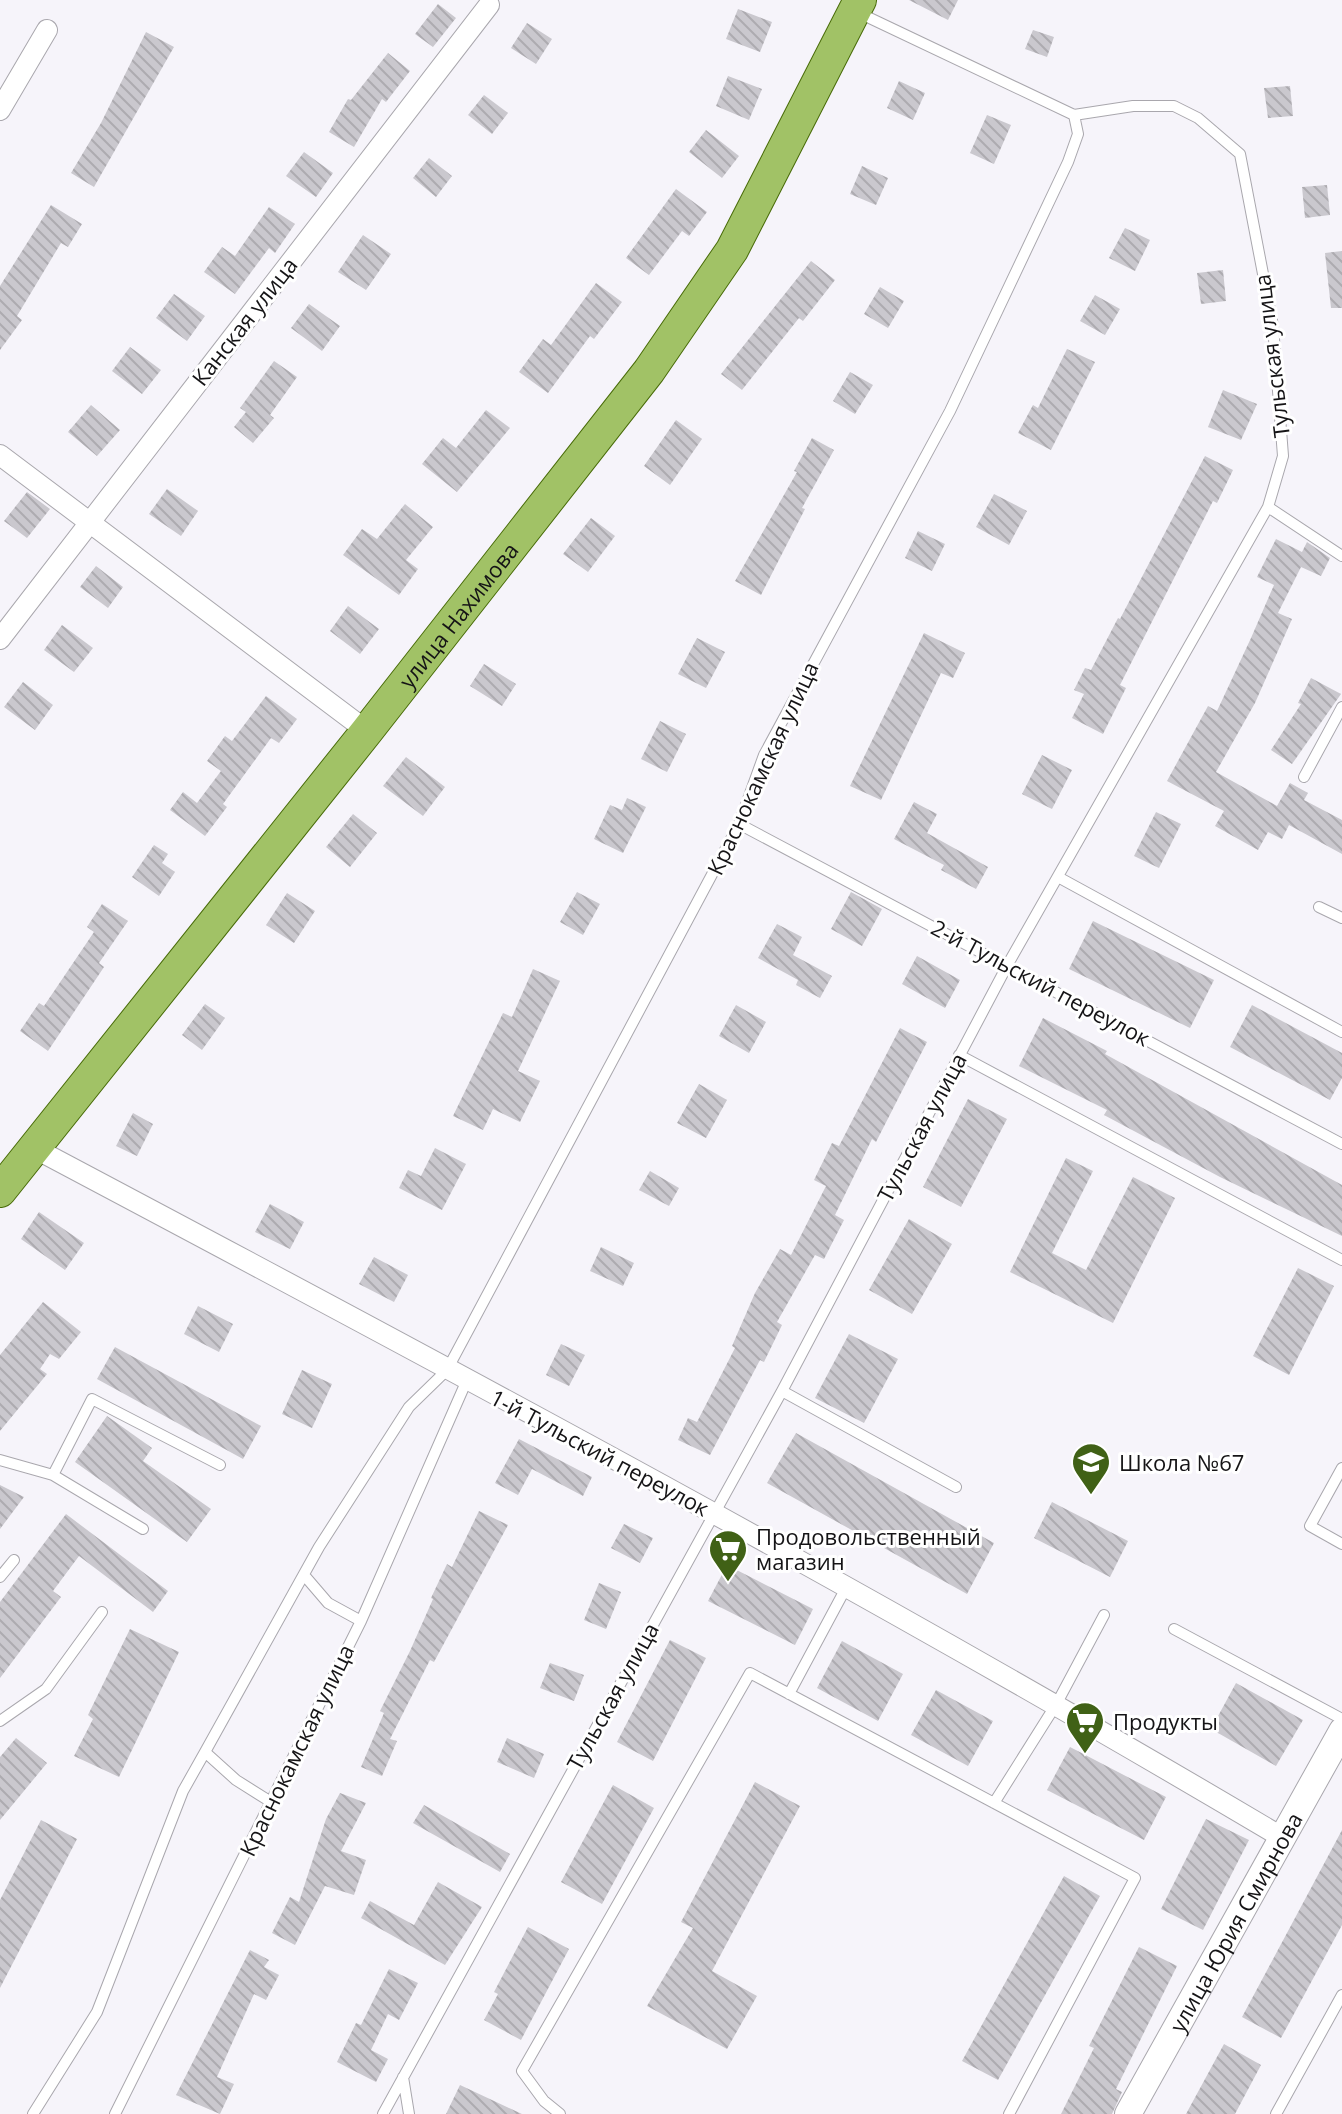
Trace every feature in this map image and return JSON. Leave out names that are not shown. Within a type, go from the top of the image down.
[{"type":"main road","name":"улица Нахимова","points":[[0,1191],[649,371],[732,250],[857,5]]},
{"type":"street","name":"Канская улица","points":[[0,639],[489,5]]},
{"type":"street","points":[[0,110],[47,30]]},
{"type":"street","points":[[0,455],[367,731]]},
{"type":"street","name":"1-й Тульский переулок","points":[[36,1149],[847,1586],[1057,1703],[1283,1838]]},
{"type":"street","name":"улица Юрия Смирнова","points":[[1128,2114],[1342,1731]]},
{"type":"lane","points":[[857,5],[1074,115]]},
{"type":"lane","name":"Тульская улица","points":[[383,2114],[782,1391],[1008,964],[1268,507],[1283,456],[1273,326],[1240,154],[1198,118],[1174,106],[1133,106],[1074,115]]},
{"type":"lane","name":"Краснокамская улица","points":[[33,2114],[97,2012],[183,1791],[304,1575],[409,1407],[447,1370],[739,824],[764,755],[950,411],[1068,162],[1078,134],[1074,115]]},
{"type":"lane","points":[[1268,507],[1342,556]]},
{"type":"lane","points":[[1304,777],[1342,707]]},
{"type":"lane","name":"2-й Тульский переулок","points":[[739,824],[1008,964],[1342,1144]]},
{"type":"lane","points":[[1058,877],[1342,1032]]},
{"type":"lane","points":[[1319,907],[1342,918]]},
{"type":"lane","points":[[959,1055],[1342,1260]]},
{"type":"lane","name":"Краснокамская улица","points":[[115,2114],[361,1621],[467,1380]]},
{"type":"lane","points":[[782,1391],[956,1487]]},
{"type":"lane","points":[[53,1475],[92,1399],[220,1465]]},
{"type":"lane","points":[[0,1460],[53,1475],[143,1529]]},
{"type":"lane","points":[[1342,1468],[1310,1526],[1342,1544]]},
{"type":"lane","points":[[0,1577],[14,1560]]},
{"type":"lane","points":[[304,1575],[328,1603],[361,1621]]},
{"type":"lane","points":[[789,1694],[847,1586]]},
{"type":"lane","points":[[0,1721],[46,1689],[102,1612]]},
{"type":"lane","points":[[994,1803],[1057,1703],[1104,1615]]},
{"type":"lane","points":[[1174,1629],[1342,1719]]},
{"type":"lane","points":[[560,2114],[544,2101],[522,2071],[750,1673],[1135,1878],[1009,2114]]},
{"type":"lane","points":[[205,1752],[236,1780],[271,1802]]},
{"type":"lane","points":[[1276,2114],[1342,1995]]},
{"type":"lane","points":[[403,2077],[409,2114]]},
{"type":"building","points":[[909,0],[958,0],[948,20]]},
{"type":"building","points":[[438,4],[456,18],[433,47],[415,34]]},
{"type":"building","points":[[738,9],[772,22],[760,52],[726,39]]},
{"type":"building","points":[[527,23],[552,39],[536,64],[511,48]]},
{"type":"building","points":[[1033,30],[1054,37],[1047,57],[1025,49]]},
{"type":"building","points":[[146,32],[174,47],[94,187],[71,173],[101,123]]},
{"type":"building","points":[[388,53],[410,71],[386,102],[382,99],[354,147],[329,132],[348,99],[351,100]]},
{"type":"building","points":[[728,76],[762,89],[749,120],[716,106]]},
{"type":"building","points":[[899,81],[925,93],[913,120],[887,108]]},
{"type":"building","points":[[1290,86],[1293,116],[1268,118],[1264,88]]},
{"type":"building","points":[[484,95],[508,113],[492,134],[468,115]]},
{"type":"building","points":[[987,115],[1011,125],[994,164],[970,153]]},
{"type":"building","points":[[706,130],[739,156],[722,178],[689,152]]},
{"type":"building","points":[[304,152],[333,173],[316,197],[286,176]]},
{"type":"building","points":[[429,158],[452,176],[436,197],[413,178]]},
{"type":"building","points":[[862,166],[888,178],[876,205],[850,194]]},
{"type":"building","points":[[1327,185],[1330,215],[1305,218],[1302,187]]},
{"type":"building","points":[[676,189],[707,212],[689,236],[682,231],[649,275],[626,258]]},
{"type":"building","points":[[51,205],[82,224],[68,247],[61,243],[17,316],[22,320],[0,350],[0,286]]},
{"type":"building","points":[[269,207],[295,224],[275,253],[269,248],[235,294],[204,272],[222,247],[235,256]]},
{"type":"building","points":[[1125,228],[1150,240],[1135,271],[1109,258]]},
{"type":"building","points":[[363,235],[391,254],[366,290],[338,272]]},
{"type":"building","points":[[1342,251],[1342,308],[1331,308],[1325,253]]},
{"type":"building","points":[[811,261],[835,280],[803,321],[799,318],[742,390],[721,374]]},
{"type":"building","points":[[1223,270],[1226,301],[1201,304],[1197,273]]},
{"type":"building","points":[[596,283],[622,302],[594,339],[590,336],[548,393],[519,372],[543,339],[551,345]]},
{"type":"building","points":[[880,287],[904,301],[888,328],[864,314]]},
{"type":"building","points":[[174,294],[205,316],[187,341],[156,318]]},
{"type":"building","points":[[1095,295],[1120,309],[1105,335],[1080,321]]},
{"type":"building","points":[[309,304],[340,326],[322,351],[291,328]]},
{"type":"building","points":[[130,347],[161,370],[142,394],[112,371]]},
{"type":"building","points":[[1067,349],[1095,362],[1051,450],[1018,433],[1033,405],[1038,408]]},
{"type":"building","points":[[274,361],[297,377],[270,415],[274,418],[253,443],[234,427],[246,412],[240,408]]},
{"type":"building","points":[[850,372],[873,385],[855,414],[833,401]]},
{"type":"building","points":[[1223,390],[1257,404],[1241,440],[1208,427]]},
{"type":"building","points":[[91,405],[120,430],[97,456],[68,432]]},
{"type":"building","points":[[486,410],[510,428],[457,492],[422,464],[443,438],[456,448]]},
{"type":"building","points":[[676,420],[702,439],[670,485],[644,466]]},
{"type":"building","points":[[812,438],[834,450],[802,508],[805,509],[761,595],[735,581],[797,472],[794,471]]},
{"type":"building","points":[[1205,456],[1233,470],[1217,503],[1213,501],[1120,685],[1126,688],[1103,734],[1072,718],[1084,694],[1074,690],[1085,668],[1091,670],[1120,619]]},
{"type":"building","points":[[167,489],[198,511],[181,536],[149,514]]},
{"type":"building","points":[[27,492],[50,509],[27,538],[4,521]]},
{"type":"building","points":[[994,494],[1027,511],[1009,545],[976,527]]},
{"type":"building","points":[[405,504],[433,527],[406,560],[418,569],[399,595],[343,555],[362,529],[377,539]]},
{"type":"building","points":[[591,518],[615,536],[588,572],[563,554]]},
{"type":"building","points":[[918,531],[945,544],[932,571],[905,558]]},
{"type":"building","points":[[1276,539],[1302,552],[1307,542],[1330,558],[1321,576],[1301,567],[1278,613],[1292,619],[1255,703],[1216,772],[1277,806],[1290,783],[1308,793],[1304,800],[1342,820],[1342,854],[1289,825],[1282,839],[1268,832],[1258,850],[1215,826],[1224,811],[1167,781],[1208,706],[1217,711],[1251,638],[1274,585],[1257,577]]},
{"type":"building","points":[[96,566],[123,587],[108,608],[80,587]]},
{"type":"building","points":[[348,606],[379,629],[360,654],[330,631]]},
{"type":"building","points":[[62,625],[93,648],[74,672],[44,650]]},
{"type":"building","points":[[924,633],[965,653],[953,678],[941,673],[881,800],[850,786]]},
{"type":"building","points":[[697,638],[725,652],[706,688],[678,674]]},
{"type":"building","points":[[484,664],[516,684],[502,706],[470,686]]},
{"type":"building","points":[[1311,678],[1341,694],[1292,764],[1271,750],[1301,704],[1298,703]]},
{"type":"building","points":[[23,682],[53,705],[35,730],[4,707]]},
{"type":"building","points":[[266,696],[297,719],[279,743],[271,738],[223,804],[227,807],[205,836],[170,810],[183,792],[197,803],[221,771],[207,761],[225,736],[232,741]]},
{"type":"building","points":[[660,721],[686,734],[667,772],[641,759]]},
{"type":"building","points":[[1042,755],[1072,770],[1052,809],[1022,794]]},
{"type":"building","points":[[406,757],[445,787],[423,816],[383,786]]},
{"type":"building","points":[[627,798],[646,807],[623,853],[594,839],[610,805],[622,810]]},
{"type":"building","points":[[914,802],[937,814],[927,833],[988,867],[976,889],[941,870],[944,865],[894,839]]},
{"type":"building","points":[[1156,812],[1181,824],[1159,868],[1134,856]]},
{"type":"building","points":[[353,814],[377,833],[350,867],[326,847]]},
{"type":"building","points":[[154,845],[168,854],[162,863],[175,872],[159,896],[132,877]]},
{"type":"building","points":[[577,892],[600,904],[583,935],[560,922]]},
{"type":"building","points":[[851,892],[882,909],[862,946],[831,929]]},
{"type":"building","points":[[287,893],[315,911],[294,943],[266,925]]},
{"type":"building","points":[[102,904],[128,921],[99,963],[104,967],[48,1051],[20,1031],[39,1003],[44,1006],[94,932],[87,927]]},
{"type":"building","points":[[1093,921],[1214,980],[1190,1028],[1069,969]]},
{"type":"building","points":[[777,924],[802,937],[793,955],[832,976],[820,998],[796,985],[798,980],[758,958]]},
{"type":"building","points":[[917,956],[960,980],[945,1008],[902,984]]},
{"type":"building","points":[[533,969],[560,981],[518,1071],[540,1081],[520,1122],[493,1109],[483,1130],[453,1116],[503,1013],[512,1017]]},
{"type":"building","points":[[205,1004],[225,1018],[202,1050],[182,1035]]},
{"type":"building","points":[[736,1005],[766,1022],[749,1053],[719,1036]]},
{"type":"building","points":[[1252,1005],[1342,1053],[1342,1078],[1330,1100],[1230,1047]]},
{"type":"building","points":[[1043,1018],[1342,1185],[1342,1236],[1220,1177],[1104,1115],[1107,1110],[1019,1066]]},
{"type":"building","points":[[900,1028],[927,1042],[876,1142],[872,1139],[835,1215],[844,1220],[824,1259],[815,1255],[777,1322],[782,1325],[764,1362],[760,1360],[710,1455],[678,1440],[688,1418],[697,1422],[735,1348],[732,1346],[755,1293],[780,1249],[791,1255],[826,1186],[814,1180],[832,1143],[839,1146]]},
{"type":"building","points":[[699,1084],[727,1100],[706,1138],[677,1123]]},
{"type":"building","points":[[968,1099],[1007,1119],[961,1207],[923,1187]]},
{"type":"building","points":[[133,1113],[153,1124],[137,1156],[116,1146]]},
{"type":"building","points":[[435,1148],[466,1164],[442,1210],[399,1188],[408,1170],[421,1176]]},
{"type":"building","points":[[1066,1158],[1093,1171],[1052,1253],[1086,1270],[1133,1177],[1175,1198],[1113,1323],[1010,1272]]},
{"type":"building","points":[[650,1171],[679,1188],[669,1206],[639,1190]]},
{"type":"building","points":[[270,1204],[304,1222],[290,1249],[255,1232]]},
{"type":"building","points":[[39,1212],[84,1243],[65,1270],[21,1239]]},
{"type":"building","points":[[909,1219],[952,1244],[912,1314],[869,1290]]},
{"type":"building","points":[[601,1247],[634,1263],[623,1286],[590,1271]]},
{"type":"building","points":[[374,1257],[408,1275],[394,1302],[359,1284]]},
{"type":"building","points":[[1298,1268],[1334,1286],[1289,1375],[1253,1356]]},
{"type":"building","points":[[43,1302],[81,1332],[59,1359],[50,1354],[40,1369],[47,1374],[0,1431],[0,1355]]},
{"type":"building","points":[[198,1306],[233,1324],[219,1352],[184,1334]]},
{"type":"building","points":[[849,1334],[898,1359],[864,1423],[815,1398]]},
{"type":"building","points":[[561,1344],[585,1355],[569,1386],[546,1375]]},
{"type":"building","points":[[115,1347],[261,1426],[243,1459],[97,1379]]},
{"type":"building","points":[[302,1370],[332,1384],[312,1428],[282,1414]]},
{"type":"building","points":[[107,1416],[152,1448],[143,1461],[211,1509],[187,1542],[75,1462]]},
{"type":"building","points":[[796,1433],[994,1543],[967,1594],[767,1483]]},
{"type":"building","points":[[519,1439],[592,1477],[583,1496],[532,1469],[518,1495],[495,1483]]},
{"type":"building","points":[[0,1485],[24,1497],[0,1529]]},
{"type":"building","points":[[1052,1502],[1128,1541],[1110,1577],[1034,1538]]},
{"type":"building","points":[[479,1511],[508,1525],[434,1662],[430,1660],[390,1739],[397,1741],[382,1776],[361,1767],[384,1713],[380,1711],[410,1651],[447,1564],[452,1567]]},
{"type":"building","points":[[66,1514],[168,1591],[153,1612],[79,1556],[53,1591],[61,1597],[0,1678],[0,1602]]},
{"type":"building","points":[[624,1524],[653,1538],[640,1563],[611,1548]]},
{"type":"building","points":[[727,1565],[813,1609],[795,1645],[708,1601]]},
{"type":"building","points":[[599,1583],[621,1592],[606,1629],[584,1620]]},
{"type":"building","points":[[130,1629],[179,1652],[119,1777],[74,1756],[93,1719],[88,1715]]},
{"type":"building","points":[[670,1640],[706,1658],[653,1761],[617,1742]]},
{"type":"building","points":[[842,1641],[903,1674],[878,1721],[817,1688]]},
{"type":"building","points":[[550,1663],[584,1675],[574,1701],[540,1688]]},
{"type":"building","points":[[1236,1683],[1303,1720],[1276,1766],[1211,1729]]},
{"type":"building","points":[[936,1690],[993,1721],[968,1766],[911,1735]]},
{"type":"building","points":[[16,1738],[47,1763],[0,1820],[0,1757]]},
{"type":"building","points":[[507,1738],[544,1754],[534,1778],[497,1762]]},
{"type":"building","points":[[1070,1747],[1166,1797],[1144,1840],[1047,1790]]},
{"type":"building","points":[[755,1782],[800,1806],[712,1971],[757,1996],[727,2049],[647,2006],[693,1928],[681,1922]]},
{"type":"building","points":[[613,1785],[654,1808],[602,1904],[561,1882]]},
{"type":"building","points":[[340,1793],[366,1803],[341,1851],[366,1860],[354,1895],[325,1886],[295,1945],[272,1933],[290,1897],[299,1902],[326,1819]]},
{"type":"building","points":[[424,1805],[510,1854],[500,1872],[413,1823]]},
{"type":"building","points":[[1206,1819],[1249,1840],[1203,1930],[1161,1909]]},
{"type":"building","points":[[41,1820],[77,1839],[0,1988],[0,1900]]},
{"type":"building","points":[[1342,1830],[1342,1925],[1281,2038],[1242,2017]]},
{"type":"building","points":[[1064,1876],[1100,1896],[998,2080],[962,2061]]},
{"type":"building","points":[[438,1882],[482,1907],[445,1965],[361,1918],[370,1901],[414,1925]]},
{"type":"building","points":[[528,1927],[569,1949],[521,2040],[484,2020],[498,1994],[494,1992]]},
{"type":"building","points":[[1139,1947],[1177,1966],[1116,2089],[1122,2092],[1112,2114],[1061,2114],[1094,2048],[1089,2046]]},
{"type":"building","points":[[250,1950],[269,1960],[264,1967],[279,1975],[266,2000],[254,1994],[217,2077],[234,2084],[220,2114],[176,2095]]},
{"type":"building","points":[[389,1969],[418,1983],[399,2020],[388,2014],[371,2050],[388,2059],[376,2082],[337,2062],[356,2023],[361,2025]]},
{"type":"building","points":[[1224,2044],[1261,2065],[1235,2114],[1186,2114]]},
{"type":"building","points":[[460,2085],[522,2114],[446,2114]]},
{"type":"place","name":"Школа №67","points":[[1091,1496]]},
{"type":"place","name":"Продовольственный магазин","points":[[728,1583]]},
{"type":"place","name":"Продукты","points":[[1085,1755]]}]
